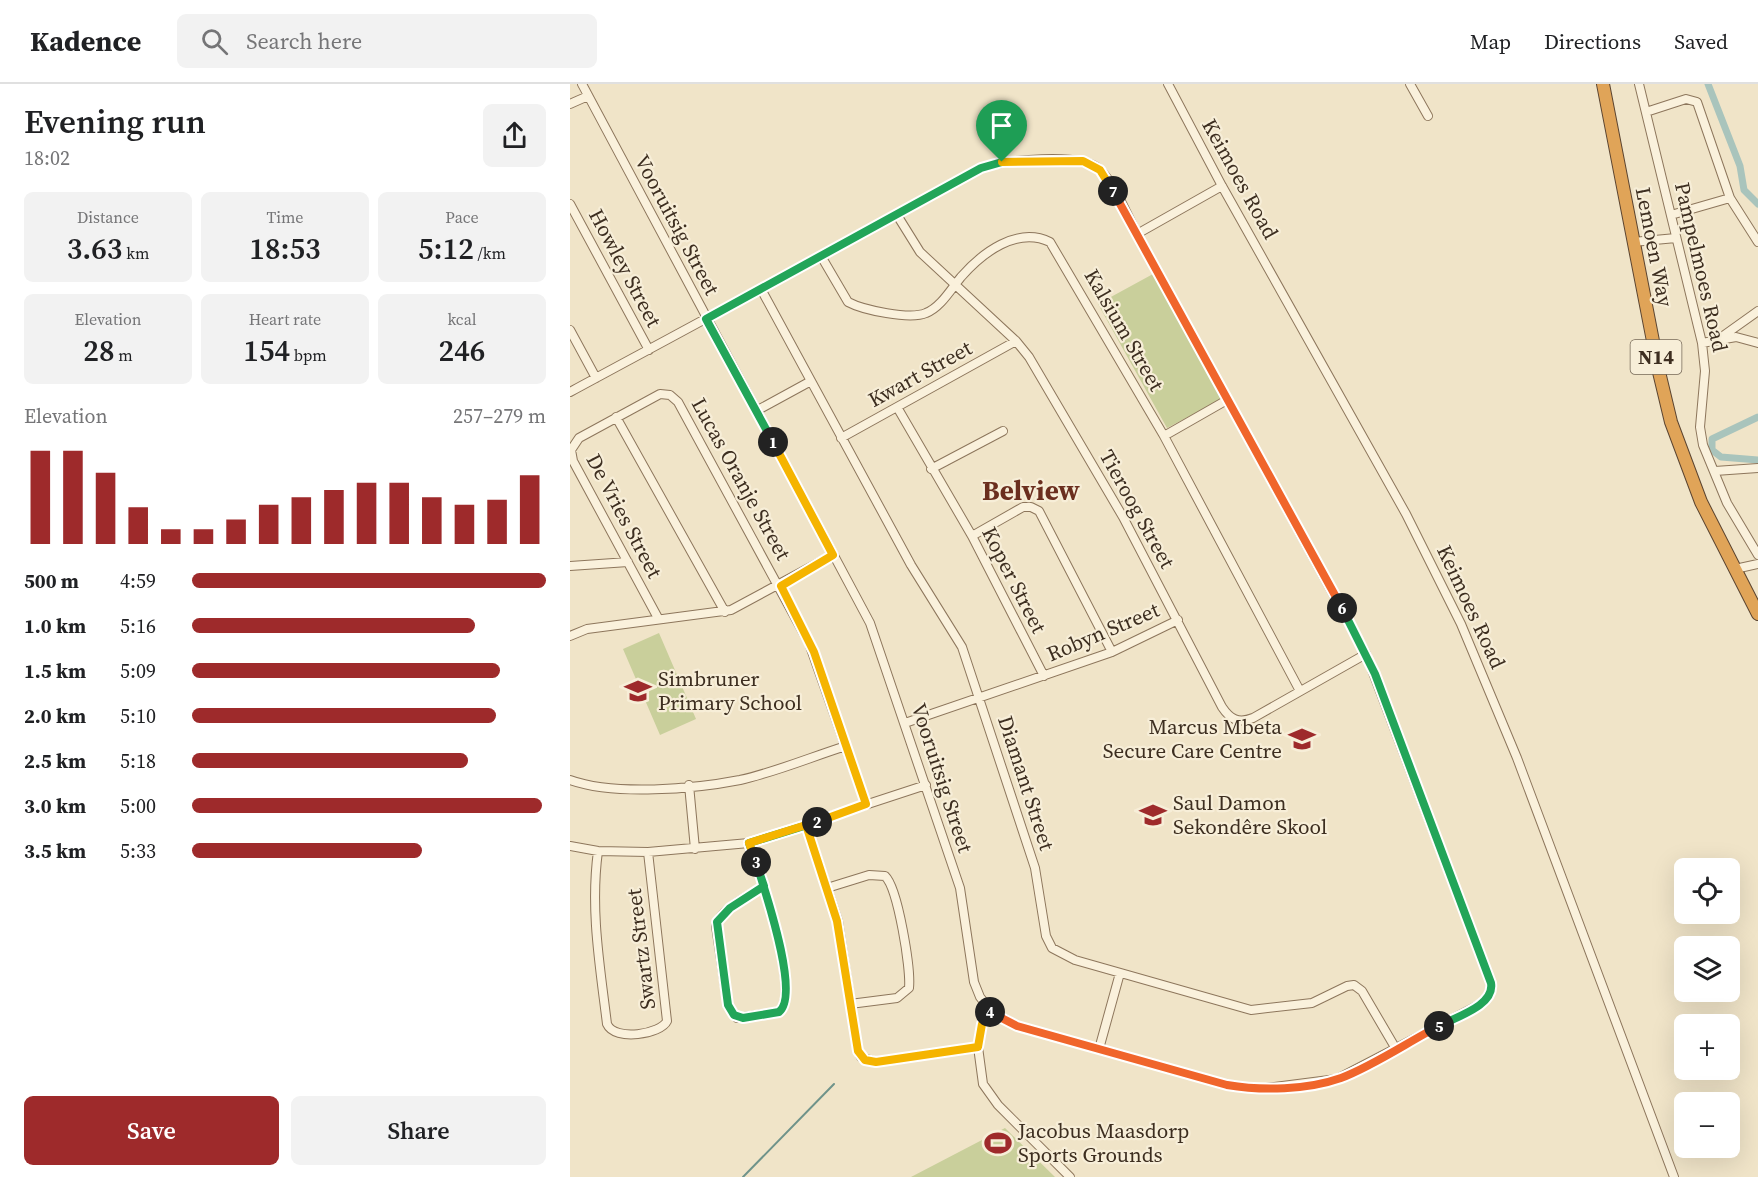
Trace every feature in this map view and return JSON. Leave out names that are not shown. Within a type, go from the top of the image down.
[{"type":"highway","name":"Lemoen Way","points":[[1603,84],[1671,422],[1701,502],[1758,614]]},
{"type":"street","name":"Vooruitsig Street","points":[[582,84],[870,623],[962,896],[974,982],[980,997],[991,1011],[1017,1026],[1227,1085],[1258,1089],[1337,1079],[1479,1005],[1488,998],[1492,987],[1461,897],[1366,654]]},
{"type":"street","name":"Keimoes Road","points":[[1168,84],[1222,186],[1406,514],[1461,624],[1517,758],[1674,1177]]},
{"type":"street","points":[[1410,84],[1428,116]]},
{"type":"street","name":"Pampelmoes Road","points":[[1639,84],[1702,343],[1705,377],[1700,427],[1703,445],[1731,511],[1758,555]]},
{"type":"street","points":[[570,104],[588,96]]},
{"type":"street","points":[[1646,112],[1686,99],[1697,102],[1730,198],[1758,242]]},
{"type":"street","points":[[570,392],[993,164],[1077,160],[1093,165],[1104,175],[1137,234],[1366,654]]},
{"type":"street","points":[[1137,234],[1222,186]]},
{"type":"street","points":[[1671,215],[1730,198]]},
{"type":"street","name":"Howley Street","points":[[570,204],[649,350]]},
{"type":"street","name":"Tieroog Street","points":[[897,215],[915,245],[1016,341],[1103,482],[1222,706],[1233,719],[1248,720],[1366,654]]},
{"type":"street","name":"Kalsium Street","points":[[821,256],[846,300],[856,306],[922,315],[939,304],[981,257],[997,246],[1023,237],[1050,242],[1164,436],[1300,691]]},
{"type":"street","points":[[1633,242],[1676,238]]},
{"type":"street","name":"Diamant Street","points":[[761,289],[911,565],[957,636],[1035,868],[1050,946],[1064,957],[1251,1010],[1304,1005],[1347,986],[1356,986],[1396,1048]]},
{"type":"street","points":[[1720,338],[1758,311]]},
{"type":"street","points":[[570,330],[596,378]]},
{"type":"street","points":[[1702,343],[1736,337],[1758,343]]},
{"type":"street","name":"Kwart Street","points":[[841,438],[1016,341]]},
{"type":"street","points":[[756,411],[811,381]]},
{"type":"street","name":"Lucas Oranje Street","points":[[616,417],[660,394],[675,399],[781,586],[814,652],[866,804]]},
{"type":"street","points":[[1164,436],[1227,400]]},
{"type":"street","name":"Koper Street","points":[[897,407],[972,536],[1044,676]]},
{"type":"street","points":[[616,417],[725,612]]},
{"type":"street","name":"De Vries Street","points":[[616,417],[575,441],[571,455],[658,618]]},
{"type":"street","points":[[931,469],[1003,431]]},
{"type":"street","points":[[1715,471],[1758,468]]},
{"type":"street","points":[[1720,486],[1736,469]]},
{"type":"street","points":[[972,536],[1023,507],[1031,507],[1039,511],[1112,652]]},
{"type":"street","points":[[570,636],[587,629],[658,618],[725,612],[781,586],[833,555]]},
{"type":"street","points":[[570,566],[628,562]]},
{"type":"street","points":[[1735,569],[1758,564]]},
{"type":"street","name":"Robyn Street","points":[[905,723],[1112,652],[1178,620]]},
{"type":"street","points":[[570,780],[593,786],[621,789],[740,780],[846,746]]},
{"type":"street","points":[[689,785],[695,849]]},
{"type":"street","points":[[570,846],[598,851],[648,852],[749,843],[926,785]]},
{"type":"street","points":[[806,825],[837,921],[858,1051],[865,1060],[876,1062],[978,1047]]},
{"type":"street","points":[[749,843],[764,886],[778,932],[786,1001],[779,1012],[737,1018],[728,1005],[716,926],[719,917],[764,886]]},
{"type":"street","name":"Swartz Street","points":[[598,851],[593,910],[607,1024],[615,1034],[658,1030],[667,1021],[648,852]]},
{"type":"street","points":[[827,888],[869,875],[885,876],[891,882],[898,908],[909,988],[897,998],[850,1004]]},
{"type":"street","points":[[1099,1049],[1120,973]]},
{"type":"street","points":[[991,1011],[982,1024],[978,1047],[981,1076],[989,1094],[1070,1177]]},
{"type":"green space","points":[[1153,274],[1222,399],[1167,428],[1098,304]]},
{"type":"green space","points":[[659,633],[696,719],[660,735],[623,649]]},
{"type":"green space","name":"Jacobus Maasdorp Sports Grounds","points":[[1005,1128],[1055,1177],[911,1177]]},
{"type":"waterway","points":[[1708,84],[1740,166],[1744,190],[1758,204]]},
{"type":"waterway","points":[[1758,417],[1712,439],[1712,450],[1721,457],[1758,460]]},
{"type":"waterway","points":[[743,1177],[834,1084]]},
{"type":"place","name":"Simbruner Primary School","points":[[638,691]]},
{"type":"place","name":"Marcus Mbeta Secure Care Centre","points":[[1302,739]]},
{"type":"place","name":"Saul Damon Sekondêre Skool","points":[[1153,815]]},
{"type":"place","name":"Jacobus Maasdorp Sports Grounds","points":[[998,1143]]},
{"type":"district","name":"Belview","points":[[1031,491]]},
{"type":"route","points":[[1002,162],[981,168],[706,319],[833,555],[781,586],[814,652],[866,804],[749,843],[764,886],[719,917],[716,926],[729,1009],[737,1018],[743,1018],[779,1012],[785,1006],[786,994],[778,932],[764,886],[749,843],[806,825],[837,921],[858,1051],[865,1060],[876,1062],[978,1047],[982,1024],[991,1011],[1017,1026],[1227,1085],[1258,1089],[1301,1085],[1348,1075],[1488,998],[1492,990],[1491,983],[1461,897],[1366,654],[1104,175],[1093,165],[1077,160],[1002,162]]}]
